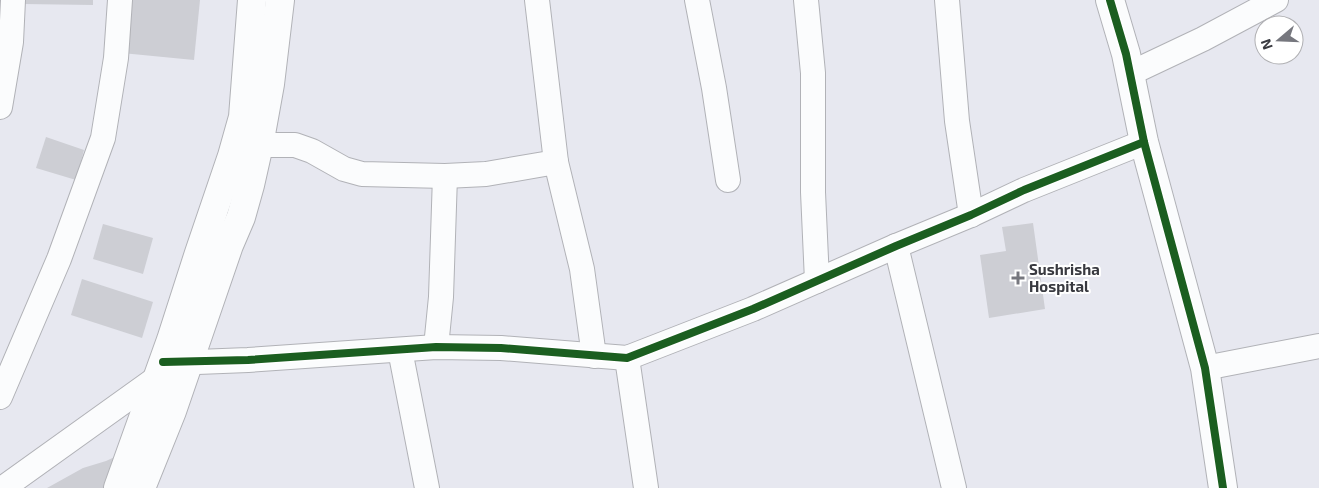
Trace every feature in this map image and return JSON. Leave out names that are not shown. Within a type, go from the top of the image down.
[{"type":"main road","points":[[140,488],[158,449],[170,368],[243,117],[252,0]]},
{"type":"main road","points":[[118,488],[170,368],[240,217],[260,146],[272,77],[280,0]]},
{"type":"main road","points":[[1110,0],[1126,54],[1144,142],[1204,368],[1223,488]]},
{"type":"street","points":[[0,108],[11,42],[14,0]]},
{"type":"street","points":[[0,397],[59,259],[102,138],[116,58],[120,0]]},
{"type":"street","points":[[537,0],[556,162],[582,270],[594,356]]},
{"type":"street","points":[[697,0],[714,88],[728,180]]},
{"type":"street","points":[[806,0],[814,72],[813,192],[817,281]]},
{"type":"street","points":[[947,0],[957,121],[971,215]]},
{"type":"street","points":[[1129,74],[1204,38],[1276,0]]},
{"type":"street","points":[[3,485],[170,368],[436,347],[501,348],[627,358],[753,310],[1024,190],[1144,142]]},
{"type":"street","points":[[260,146],[294,145],[312,151],[344,168],[362,174],[445,176],[486,174],[556,162]]},
{"type":"street","points":[[436,347],[441,297],[445,176]]},
{"type":"street","points":[[896,246],[954,488]]},
{"type":"street","points":[[1204,368],[1319,346]]},
{"type":"street","points":[[400,350],[425,488]]},
{"type":"street","points":[[627,358],[646,488]]},
{"type":"building","points":[[23,0],[93,0],[93,5],[23,4]]},
{"type":"building","points":[[127,0],[200,0],[194,60],[122,53]]},
{"type":"building","points":[[46,137],[84,150],[76,180],[36,168]]},
{"type":"building","points":[[1033,223],[1045,309],[989,318],[980,255],[1006,251],[1002,227]]},
{"type":"building","points":[[103,224],[153,238],[143,274],[93,259]]},
{"type":"building","points":[[82,279],[153,302],[142,338],[71,315]]},
{"type":"building","points":[[119,455],[106,488],[47,488],[83,468]]},
{"type":"cycle path","points":[[1110,0],[1126,54],[1144,142],[1205,368],[1223,488]]},
{"type":"cycle path","points":[[163,362],[248,360],[436,347],[501,348],[627,358],[753,309],[971,215],[1024,190],[1144,142]]},
{"type":"place","name":"Sushrisha Hospital","points":[[1018,278]]}]
